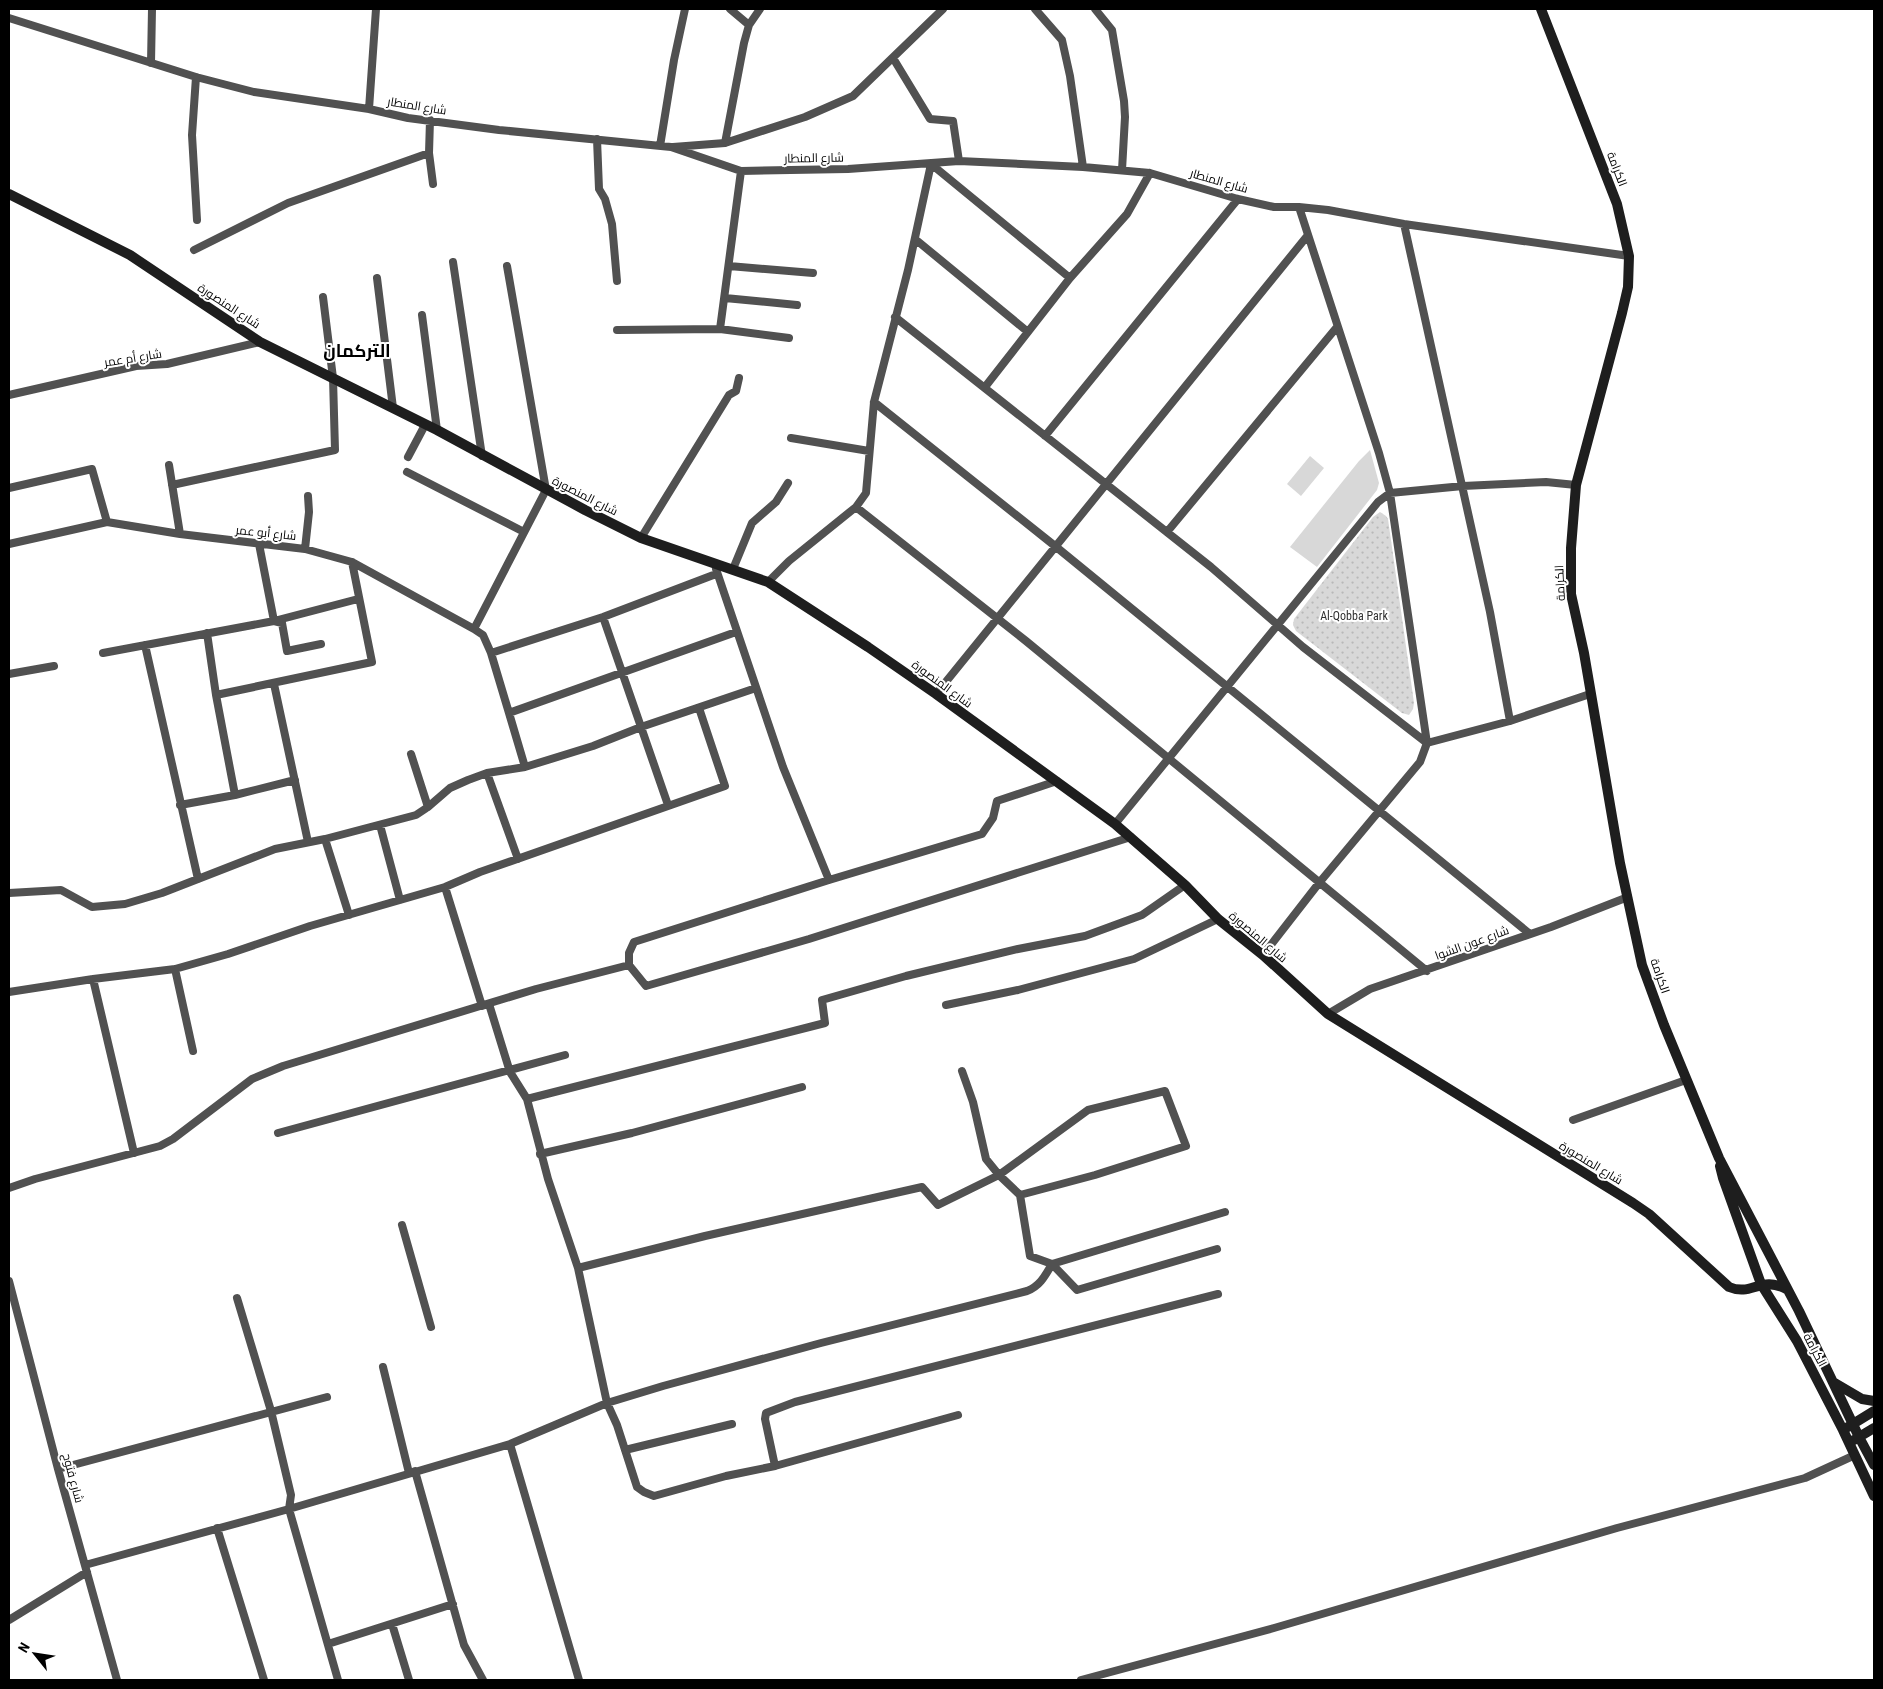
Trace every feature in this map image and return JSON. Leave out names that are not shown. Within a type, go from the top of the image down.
[{"type":"main road","name":"الكرامة","points":[[1541,9],[1617,204],[1629,256],[1628,287],[1622,314],[1576,485],[1571,548],[1571,594],[1606,789],[1642,965],[1686,1080],[1719,1158],[1788,1290],[1874,1465]]},
{"type":"main road","name":"شارع المنصورة","points":[[9,194],[130,255],[260,342],[437,430],[546,490],[641,538],[716,568],[734,569],[768,582],[936,694],[1115,824],[1185,885],[1218,919],[1263,955],[1328,1014],[1633,1203],[1649,1214],[1729,1287],[1743,1290],[1771,1283],[1788,1290]]},
{"type":"main road","name":"الكرامة","points":[[1719,1158],[1723,1178],[1761,1284],[1796,1341],[1843,1430],[1874,1496]]},
{"type":"main road","points":[[1832,1381],[1862,1399],[1874,1401]]},
{"type":"main road","points":[[1843,1430],[1874,1411]]},
{"type":"main road","points":[[1849,1442],[1874,1428]]},
{"type":"street","points":[[151,63],[152,9]]},
{"type":"street","points":[[369,109],[376,9]]},
{"type":"street","points":[[660,146],[674,60],[685,9]]},
{"type":"street","points":[[730,9],[749,25]]},
{"type":"street","points":[[725,143],[749,25],[760,9]]},
{"type":"street","points":[[671,148],[725,143],[805,117],[853,96],[943,9]]},
{"type":"street","points":[[1035,9],[1062,40],[1070,76],[1084,166]]},
{"type":"street","points":[[1096,9],[1112,30],[1124,101],[1122,170]]},
{"type":"street","name":"شارع المنطار","points":[[9,18],[196,77],[254,92],[499,130],[660,146],[741,171],[848,169],[959,161],[1084,166],[1150,173],[1238,199],[1274,207],[1299,207],[1629,256]]},
{"type":"street","points":[[893,58],[930,119],[953,121],[959,161]]},
{"type":"street","points":[[196,77],[192,135],[197,220]]},
{"type":"street","points":[[430,120],[429,152],[433,184]]},
{"type":"street","points":[[597,139],[599,189],[605,199],[612,224],[617,281]]},
{"type":"street","points":[[194,250],[288,203],[429,152]]},
{"type":"street","points":[[768,582],[789,561],[856,507],[866,493],[874,402],[915,239],[931,164],[1070,278]]},
{"type":"street","points":[[720,329],[730,266],[741,171]]},
{"type":"street","points":[[985,387],[1070,278],[1126,214],[1150,173]]},
{"type":"street","points":[[1046,436],[1238,199]]},
{"type":"street","points":[[1263,955],[1319,883],[1420,762],[1427,743],[1390,493],[1379,453],[1299,207]]},
{"type":"street","points":[[1404,224],[1490,612],[1510,721]]},
{"type":"street","points":[[936,694],[1308,234]]},
{"type":"street","points":[[915,239],[1028,332]]},
{"type":"street","points":[[453,262],[482,456]]},
{"type":"street","points":[[474,630],[546,490],[507,266]]},
{"type":"street","points":[[730,266],[814,273]]},
{"type":"street","points":[[377,278],[393,408]]},
{"type":"street","points":[[172,485],[335,450],[333,378],[323,297]]},
{"type":"street","points":[[725,298],[797,305]]},
{"type":"street","points":[[422,315],[437,430]]},
{"type":"street","points":[[896,317],[1211,567],[1277,626],[1427,743]]},
{"type":"street","points":[[1167,532],[1337,327]]},
{"type":"street","points":[[617,330],[720,329],[789,338]]},
{"type":"street","name":"شارع أم عمر","points":[[9,395],[136,366],[167,364],[260,342]]},
{"type":"street","points":[[641,538],[729,395],[736,391],[739,378]]},
{"type":"street","points":[[874,402],[1055,546],[1530,934]]},
{"type":"street","points":[[408,458],[424,425]]},
{"type":"street","points":[[791,438],[869,451]]},
{"type":"street","points":[[169,465],[180,534]]},
{"type":"street","points":[[9,488],[92,469],[107,522]]},
{"type":"street","points":[[406,472],[524,532]]},
{"type":"street","points":[[734,569],[752,523],[776,502],[788,482]]},
{"type":"street","points":[[1115,824],[1242,666],[1378,502],[1390,493],[1463,486],[1546,482],[1576,485]]},
{"type":"street","points":[[306,549],[309,512],[308,496]]},
{"type":"street","points":[[856,507],[1026,641],[1427,971]]},
{"type":"street","name":"شارع أبو عمر","points":[[9,544],[107,522],[180,534],[306,549],[352,562],[483,635],[491,653],[526,768]]},
{"type":"street","points":[[259,544],[274,621]]},
{"type":"street","points":[[216,695],[372,662],[352,562]]},
{"type":"street","points":[[491,653],[603,617],[716,568],[783,767],[829,880]]},
{"type":"street","points":[[103,653],[274,621],[358,599]]},
{"type":"street","points":[[603,617],[668,806]]},
{"type":"street","points":[[274,621],[282,624],[287,651],[321,644]]},
{"type":"street","points":[[509,713],[736,632]]},
{"type":"street","points":[[208,633],[216,695],[235,795]]},
{"type":"street","points":[[145,645],[198,879]]},
{"type":"street","points":[[9,674],[54,666]]},
{"type":"street","points":[[274,684],[308,842]]},
{"type":"street","points":[[9,893],[61,890],[92,907],[125,904],[162,893],[275,849],[325,839],[416,815],[450,788],[487,774],[526,768],[756,688]]},
{"type":"street","points":[[1427,743],[1510,721],[1590,694]]},
{"type":"street","points":[[9,992],[175,969],[228,954],[310,926],[445,887],[480,872],[725,786],[699,708]]},
{"type":"street","points":[[411,754],[428,807]]},
{"type":"street","points":[[487,774],[518,859]]},
{"type":"street","points":[[180,805],[235,795],[295,780]]},
{"type":"street","points":[[1057,781],[997,802],[993,818],[982,834],[634,942],[629,953],[629,965],[646,986],[809,939],[1131,837]]},
{"type":"street","points":[[380,825],[400,900]]},
{"type":"street","points":[[325,839],[349,916]]},
{"type":"street","points":[[527,1099],[825,1023],[822,1000],[906,976],[1018,949],[1085,936],[1142,914],[1185,885]]},
{"type":"street","points":[[445,887],[510,1072],[527,1099],[540,1154],[578,1268],[607,1404],[637,1487],[654,1496],[726,1476],[776,1466],[958,1415]]},
{"type":"street","name":"شارع عون الشوا","points":[[1328,1014],[1370,990],[1530,934],[1628,897]]},
{"type":"street","points":[[946,1005],[1018,990],[1134,959],[1218,919]]},
{"type":"street","points":[[9,1188],[160,1146],[173,1139],[252,1079],[266,1072],[536,989],[629,965]]},
{"type":"street","points":[[175,969],[193,1051]]},
{"type":"street","points":[[93,979],[134,1153]]},
{"type":"street","points":[[278,1133],[565,1056]]},
{"type":"street","points":[[962,1072],[972,1102],[986,1159],[998,1175],[1020,1195],[1030,1256],[1052,1264],[1076,1290],[1217,1249]]},
{"type":"street","points":[[1573,1120],[1686,1080]]},
{"type":"street","points":[[540,1154],[632,1133],[802,1087]]},
{"type":"street","points":[[578,1268],[705,1236],[922,1187],[938,1206],[998,1175],[1088,1110],[1165,1091],[1186,1146],[1095,1175],[1020,1195]]},
{"type":"street","points":[[9,1620],[86,1568],[216,1528],[289,1509],[510,1444],[607,1404],[821,1343],[1027,1291],[1041,1282],[1052,1264],[1225,1212]]},
{"type":"street","points":[[402,1225],[431,1327]]},
{"type":"street","name":"شارع فتوح","points":[[9,1284],[117,1680]]},
{"type":"street","points":[[776,1466],[765,1419],[766,1413],[772,1410],[795,1402],[1218,1294]]},
{"type":"street","points":[[237,1298],[271,1411],[291,1495],[289,1509],[338,1680]]},
{"type":"street","points":[[384,1367],[412,1472],[464,1645],[483,1680]]},
{"type":"street","points":[[58,1469],[327,1397]]},
{"type":"street","points":[[625,1450],[732,1424]]},
{"type":"street","points":[[510,1444],[579,1680]]},
{"type":"street","points":[[1081,1680],[1274,1628],[1618,1528],[1805,1478],[1855,1455]]},
{"type":"street","points":[[216,1528],[264,1680]]},
{"type":"street","points":[[328,1644],[453,1604]]},
{"type":"street","points":[[392,1624],[409,1680]]},
{"type":"green space","points":[[1370,450],[1379,483],[1377,490],[1317,567],[1290,547]]},
{"type":"green space","points":[[1310,456],[1324,468],[1301,496],[1287,484]]},
{"type":"green space","name":"Al-Qobba Park","points":[[1380,512],[1388,519],[1414,703],[1409,715],[1402,713],[1296,631],[1293,625],[1294,619],[1373,517]]},
{"type":"district","name":"التركمان","points":[[357,351]]}]
